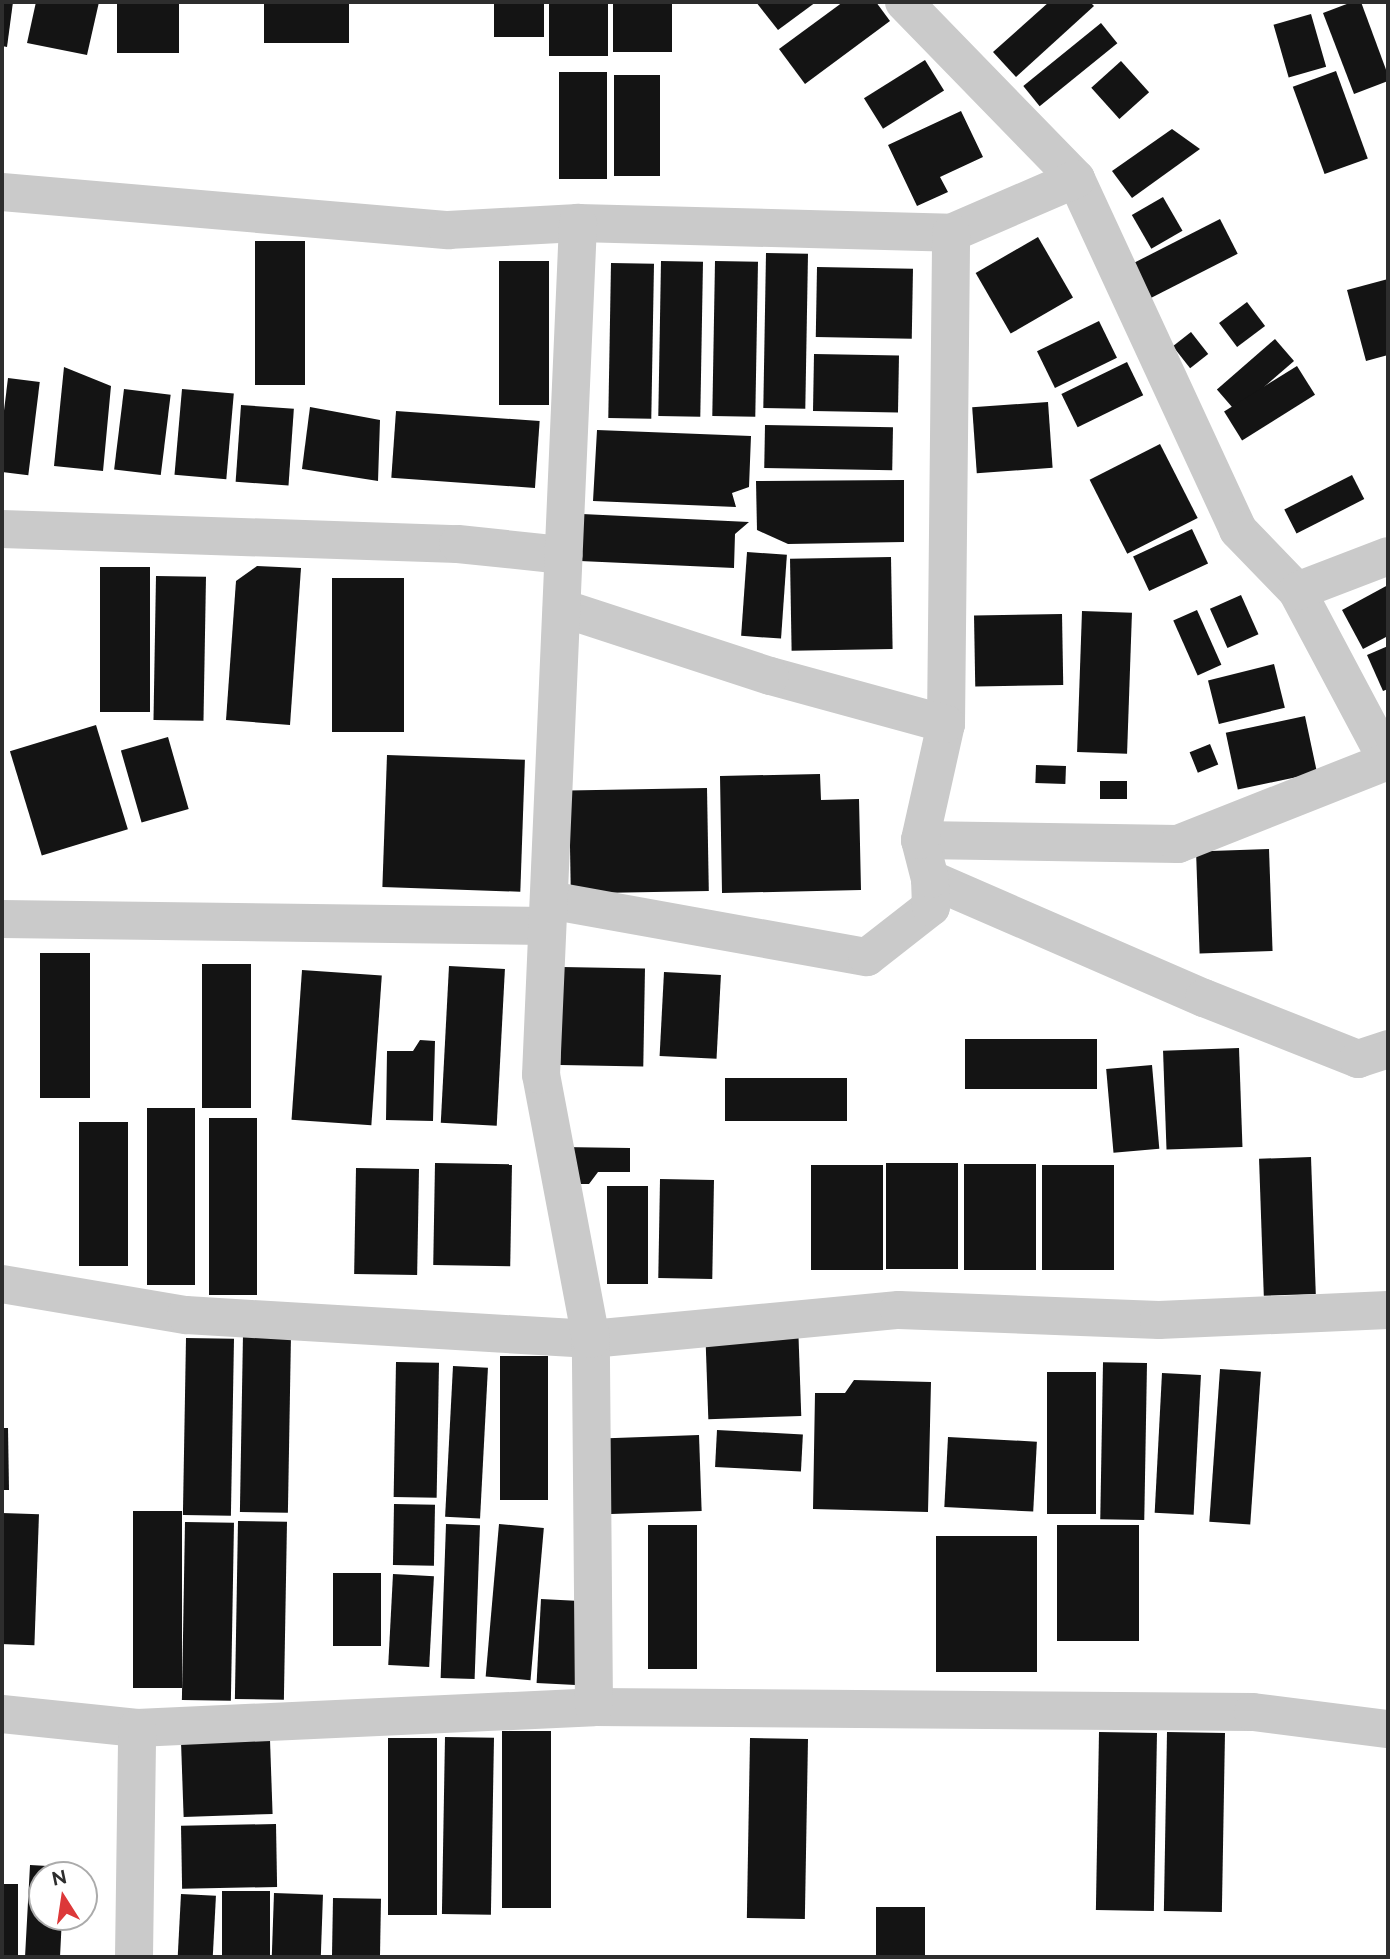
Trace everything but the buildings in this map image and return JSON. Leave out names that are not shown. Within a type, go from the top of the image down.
[{"type":"street","points":[[904,2],[1076,179],[1238,530],[1297,591],[1388,761],[1178,844],[920,840]]},
{"type":"street","points":[[2,192],[449,230],[578,223],[951,233],[1076,179]]},
{"type":"street","points":[[578,223],[541,1075],[591,1339],[594,1707]]},
{"type":"street","points":[[2,919],[548,913],[867,957],[931,907],[930,879],[920,840],[946,724],[951,233]]},
{"type":"street","points":[[2,529],[458,544],[563,555]]},
{"type":"street","points":[[1297,591],[1388,556]]},
{"type":"street","points":[[562,608],[770,676],[946,724]]},
{"type":"street","points":[[930,879],[1204,998],[1358,1059],[1388,1049]]},
{"type":"street","points":[[2,1284],[186,1315],[591,1339],[899,1310],[1159,1320],[1388,1310]]},
{"type":"street","points":[[2,1714],[137,1728],[594,1707],[1253,1712],[1388,1729]]},
{"type":"street","points":[[134,1957],[137,1728]]}]
